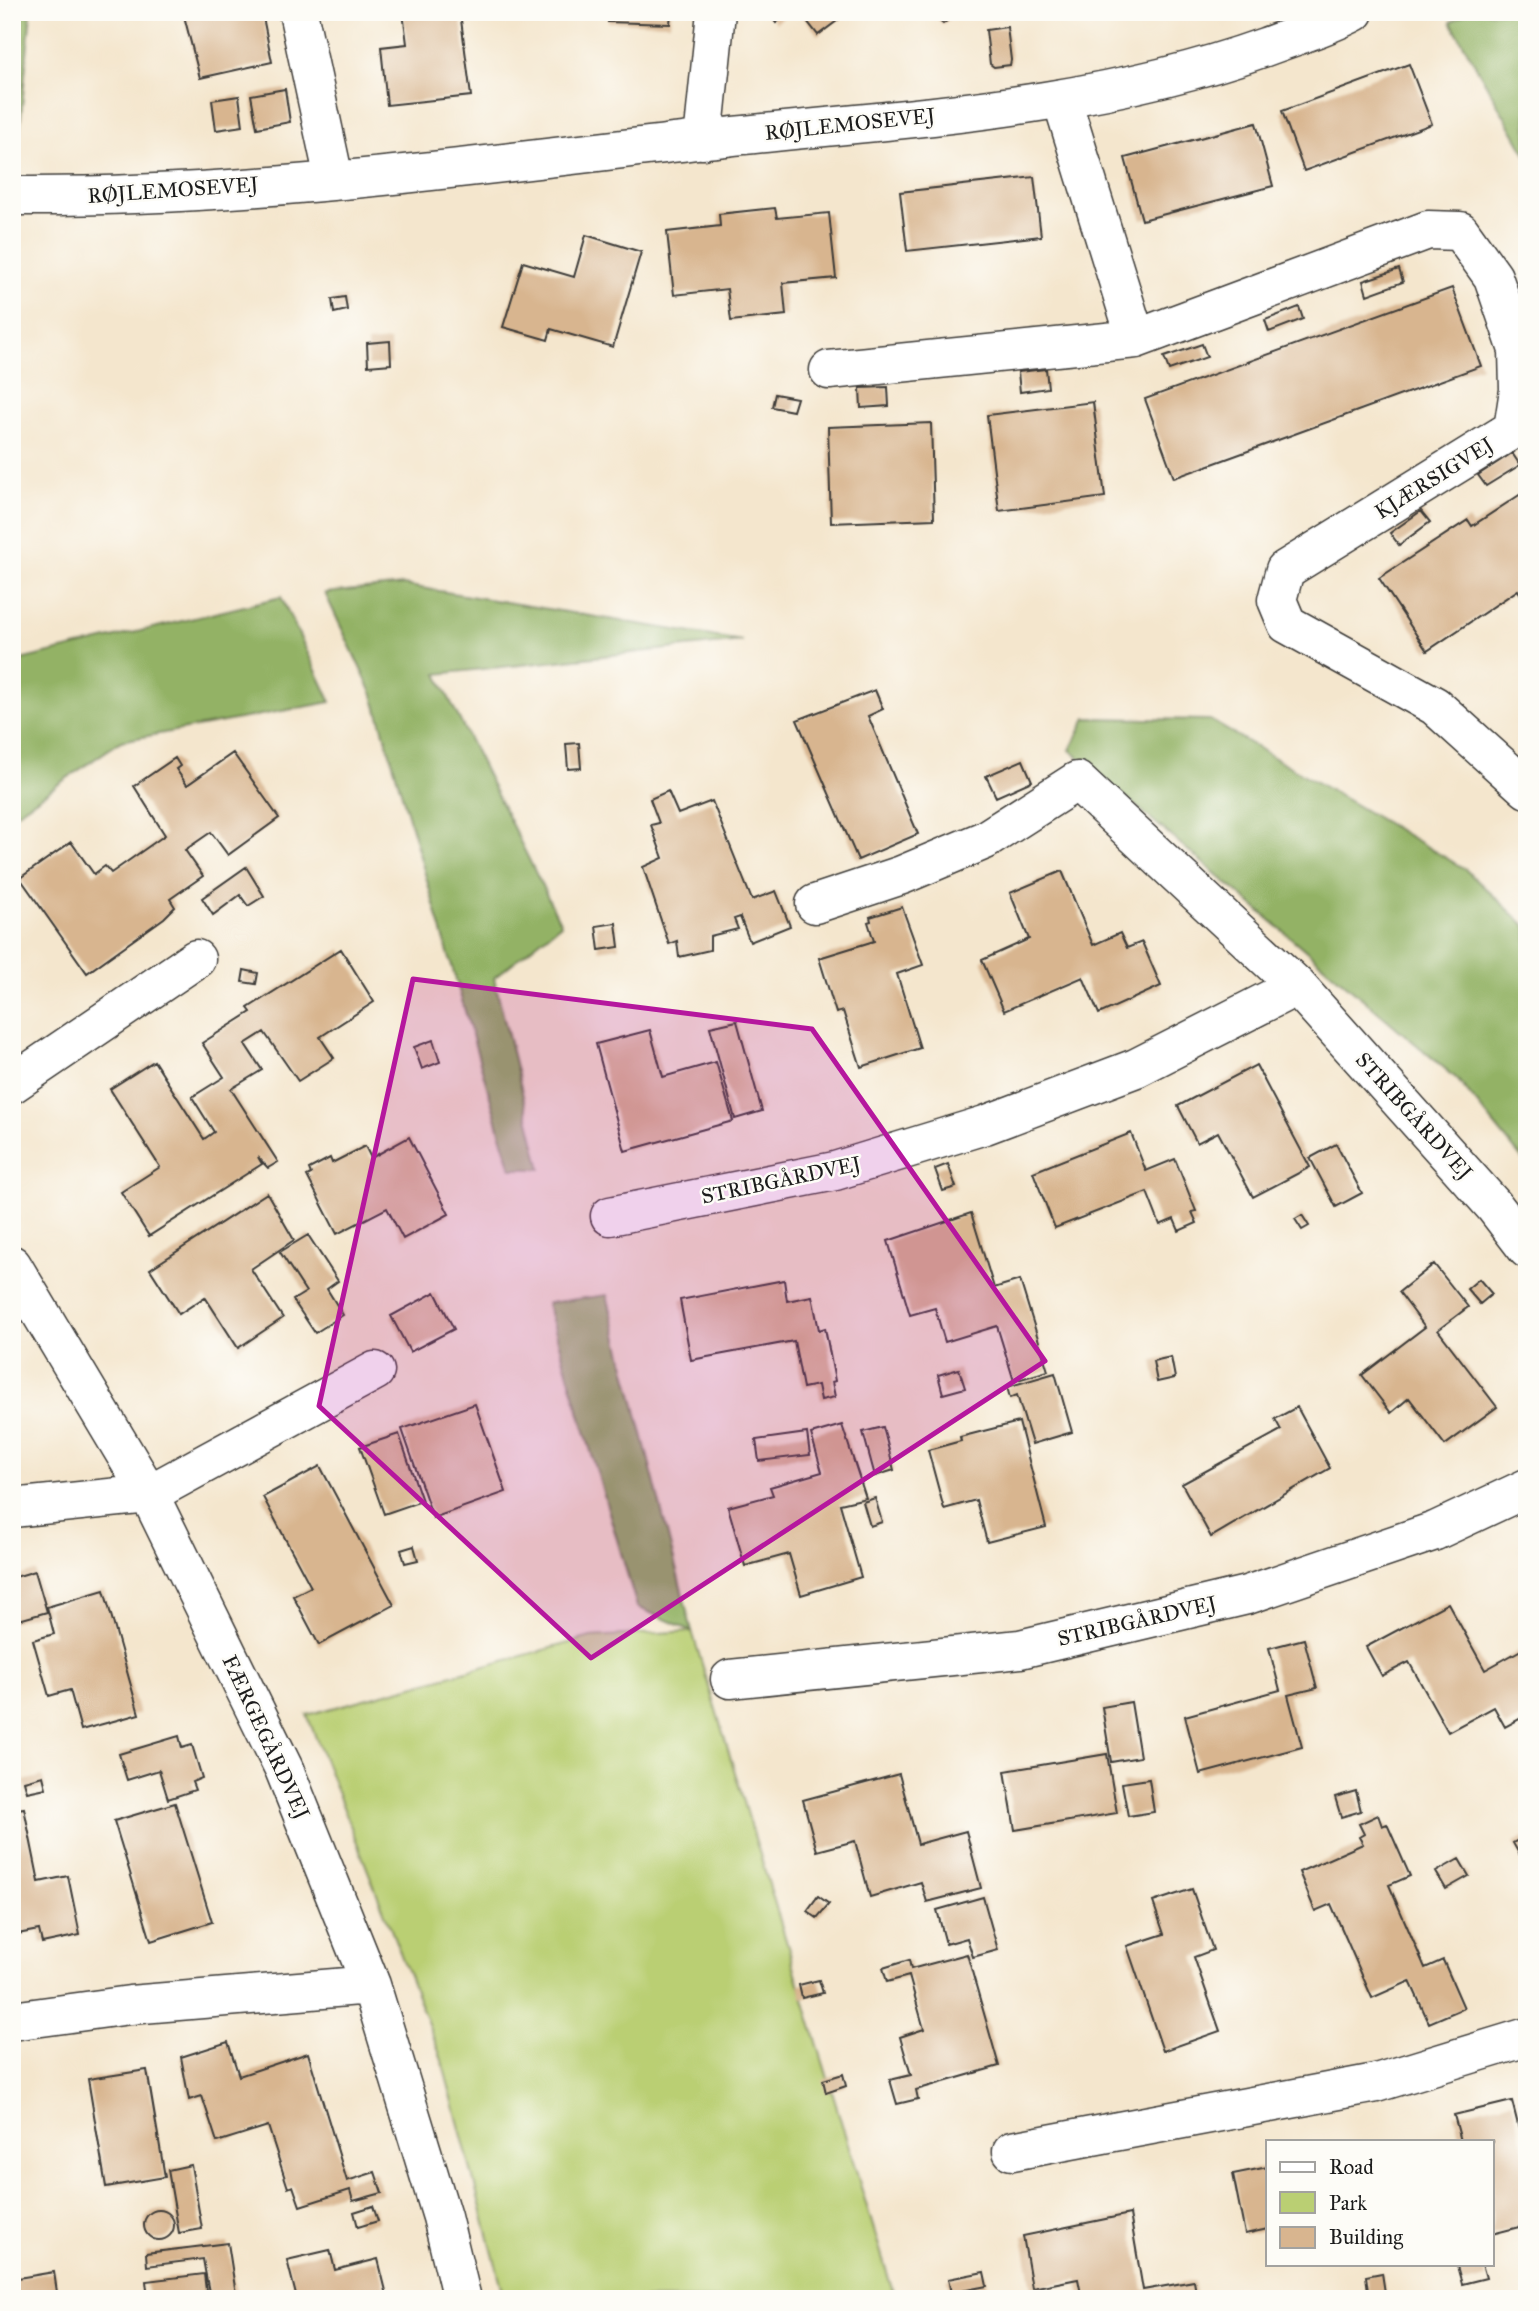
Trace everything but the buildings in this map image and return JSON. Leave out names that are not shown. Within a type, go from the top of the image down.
[{"type":"street","points":[[298,12],[334,180]]},
{"type":"street","points":[[703,140],[716,12]]},
{"type":"street","name":"RØJLEMOSEVEJ","points":[[12,196],[91,197],[334,180],[1062,100],[1213,65],[1354,12]]},
{"type":"street","points":[[1062,100],[1136,339]]},
{"type":"street","name":"KJÆRSIGVEJ","points":[[829,370],[1136,339],[1428,230],[1460,230],[1493,277],[1518,350],[1518,390],[1513,429],[1285,570],[1277,600],[1287,624],[1435,706],[1527,789]]},
{"type":"street","name":"STRIBGÅRDVEJ","points":[[815,904],[902,875],[985,840],[1077,781],[1297,986],[1494,1206],[1527,1249]]},
{"type":"street","points":[[12,1084],[196,959]]},
{"type":"street","name":"STRIBGÅRDVEJ","points":[[610,1216],[835,1171],[985,1125],[1136,1068],[1297,986]]},
{"type":"street","name":"FÆRGEGÅRDVEJ","points":[[12,1265],[149,1494],[284,1769],[371,1985],[442,2217],[462,2299]]},
{"type":"street","points":[[12,1508],[149,1494],[375,1371]]},
{"type":"street","name":"STRIBGÅRDVEJ","points":[[730,1679],[1020,1649],[1247,1595],[1435,1531],[1527,1488]]},
{"type":"street","points":[[12,2021],[130,2005],[371,1985]]},
{"type":"street","points":[[1012,2151],[1376,2083],[1527,2037]]},
{"type":"highlighted area","points":[[413,979],[812,1029],[1045,1361],[591,1658],[319,1406]]},
{"type":"green space","points":[[12,12],[31,12],[19,138],[12,138]]},
{"type":"green space","points":[[1468,12],[1527,12],[1527,156],[1451,22]]},
{"type":"green space","points":[[403,585],[742,641],[437,674],[561,924],[494,978],[541,1169],[511,1169],[373,695],[325,593]]},
{"type":"green space","points":[[281,597],[331,702],[121,741],[12,816],[12,662]]},
{"type":"green space","points":[[1086,718],[1210,720],[1465,869],[1527,927],[1527,1165],[1457,1079],[1070,750]]},
{"type":"green space","points":[[607,1295],[692,1631],[637,1607],[547,1303]]},
{"type":"green space","points":[[692,1631],[895,2299],[505,2299],[441,2057],[307,1715],[591,1637]]}]
